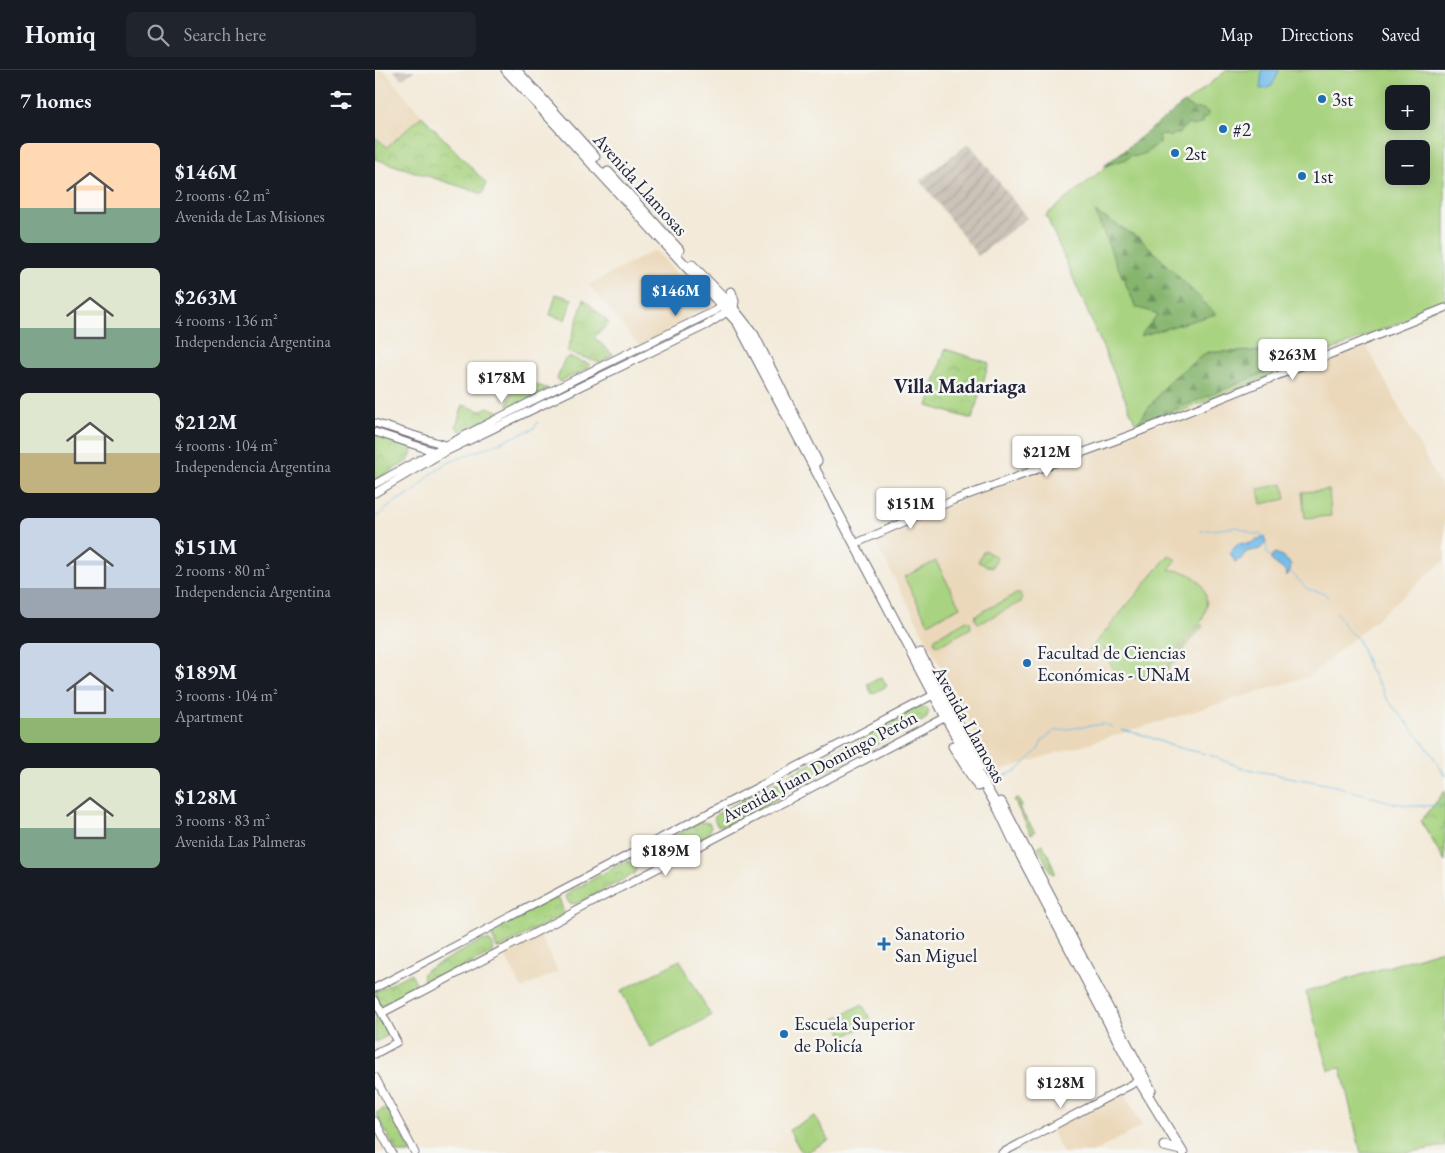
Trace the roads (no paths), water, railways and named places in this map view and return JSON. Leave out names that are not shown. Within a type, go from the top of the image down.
[{"type":"highway","points":[[506,70],[727,307],[734,301],[731,292]]},
{"type":"highway","name":"Avenida Llamosas","points":[[516,70],[727,307],[738,323],[937,693]]},
{"type":"highway","name":"Avenida Llamosas","points":[[727,307],[742,318],[754,336],[823,474],[949,716],[1142,1079],[1184,1152]]},
{"type":"highway","name":"Avenida Llamosas","points":[[949,716],[1004,807],[1142,1079]]},
{"type":"highway","points":[[953,746],[991,806],[1003,818]]},
{"type":"highway","points":[[983,758],[985,775]]},
{"type":"highway","points":[[1164,1146],[1184,1152]]},
{"type":"main road","points":[[375,484],[450,447],[606,362],[727,307]]},
{"type":"main road","points":[[859,542],[954,500],[1133,434],[1445,308]]},
{"type":"main road","points":[[375,423],[450,447]]},
{"type":"main road","points":[[375,432],[437,452]]},
{"type":"main road","points":[[375,493],[437,452]]},
{"type":"main road","name":"Avenida Juan Domingo Perón","points":[[375,988],[937,693]]},
{"type":"main road","name":"Avenida Juan Domingo Perón","points":[[382,1013],[949,716]]},
{"type":"main road","points":[[375,1000],[397,1042],[375,1054]]},
{"type":"main road","points":[[375,1077],[415,1153]]},
{"type":"main road","points":[[1002,1153],[1142,1079]]},
{"type":"main road","points":[[375,1121],[392,1153]]},
{"type":"water","points":[[1262,70],[1279,70],[1275,81],[1268,88],[1260,89]]},
{"type":"water","points":[[1264,536],[1266,543],[1260,549],[1246,552],[1241,559],[1235,562],[1230,552],[1239,543],[1249,544]]},
{"type":"water","points":[[1275,553],[1291,564],[1287,576],[1285,571],[1272,561],[1272,556]]},
{"type":"waterway","points":[[375,518],[396,501],[416,490],[429,476],[445,464],[533,429],[538,422]]},
{"type":"waterway","points":[[1201,531],[1238,527],[1253,534],[1261,534],[1264,538]]},
{"type":"waterway","points":[[1266,542],[1267,554],[1272,557]]},
{"type":"waterway","points":[[1289,570],[1307,589],[1325,593],[1328,598]]},
{"type":"waterway","points":[[1337,612],[1345,628],[1358,639],[1370,670],[1383,690],[1385,697],[1424,743],[1445,775]]},
{"type":"waterway","points":[[1004,776],[1018,770],[1038,750],[1042,741],[1054,731],[1103,724],[1113,727]]},
{"type":"waterway","points":[[1122,730],[1144,735],[1172,746],[1210,755],[1242,768],[1336,786],[1393,803],[1425,806],[1439,805],[1445,800]]},
{"type":"place","name":"3st","points":[[1322,99]]},
{"type":"place","name":"#2","points":[[1223,129]]},
{"type":"place","name":"2st","points":[[1175,153]]},
{"type":"place","name":"1st","points":[[1302,176]]},
{"type":"place","name":"Facultad de Ciencias Económicas - UNaM","points":[[1027,663]]},
{"type":"place","name":"Sanatorio San Miguel","points":[[884,944]]},
{"type":"place","name":"Escuela Superior de Policía","points":[[784,1034]]},
{"type":"district","name":"Villa Madariaga","points":[[960,386]]}]
